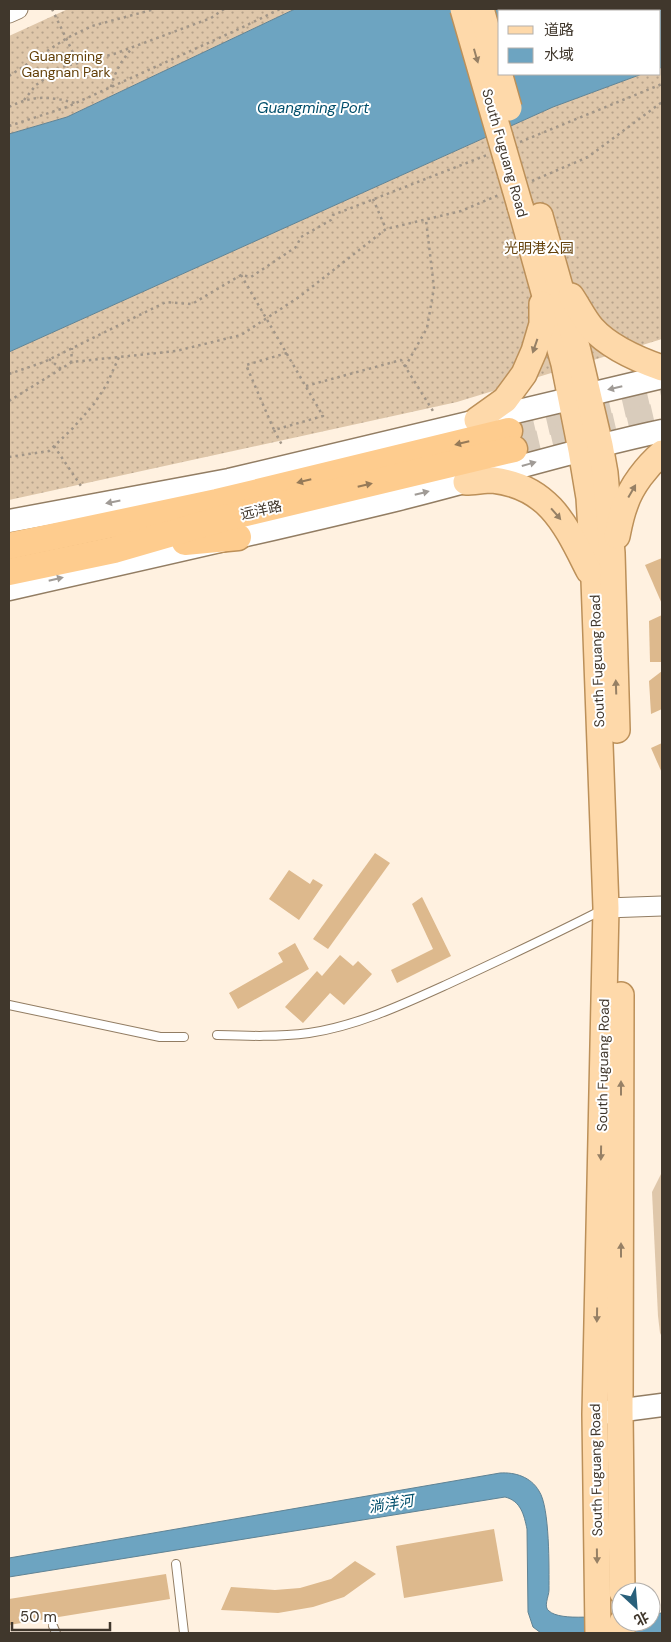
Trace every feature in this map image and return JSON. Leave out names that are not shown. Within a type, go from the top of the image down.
[{"type":"highway","name":"远洋路","points":[[9,546],[511,440],[114,550],[9,572]]},
{"type":"highway","points":[[108,524],[230,480]]},
{"type":"highway","points":[[114,550],[238,537]]},
{"type":"main road","name":"South Fuguang Road","points":[[462,9],[550,278],[580,397],[591,448],[598,496],[612,553],[622,1582]]},
{"type":"main road","name":"South Fuguang Road","points":[[481,9],[522,195]]},
{"type":"main road","points":[[550,278],[593,329],[615,346],[643,362],[662,368]]},
{"type":"main road","points":[[477,420],[505,400],[524,374],[534,351],[542,324],[550,278]]},
{"type":"main road","points":[[9,521],[230,480],[477,420],[662,378]]},
{"type":"main road","points":[[9,590],[466,482],[591,448],[662,432]]},
{"type":"main road","points":[[612,553],[625,503],[638,481],[662,454]]},
{"type":"main road","points":[[466,482],[492,480],[516,486],[543,499],[565,525],[594,580]]},
{"type":"main road","name":"South Fuguang Road","points":[[598,496],[594,580],[614,908],[595,1414],[598,1623]]},
{"type":"main road","points":[[595,1414],[662,1405]]},
{"type":"street","points":[[9,12],[18,9]]},
{"type":"street","points":[[614,908],[662,906]]},
{"type":"lane","points":[[217,1035],[262,1036],[310,1033],[356,1022],[403,1005],[614,908]]},
{"type":"lane","points":[[9,1005],[160,1037],[184,1037]]},
{"type":"lane","points":[[176,1564],[184,1633]]},
{"type":"path","points":[[52,9],[78,63]]},
{"type":"path","points":[[9,76],[67,38],[92,26],[155,9]]},
{"type":"path","points":[[24,100],[36,85],[62,67],[114,54],[212,18],[224,9]]},
{"type":"path","points":[[9,126],[75,103],[280,9]]},
{"type":"path","points":[[111,87],[114,73],[133,47]]},
{"type":"path","points":[[519,142],[662,84]]},
{"type":"path","points":[[9,107],[24,100],[54,98],[75,103]]},
{"type":"path","points":[[9,401],[71,363],[176,351],[241,335],[299,297],[386,229],[522,195],[588,157],[662,102]]},
{"type":"path","points":[[9,374],[49,359],[166,302],[192,304],[241,276],[251,276],[274,262],[296,247],[302,237],[330,220],[332,215],[492,153]]},
{"type":"path","points":[[373,199],[386,229]]},
{"type":"path","points":[[405,367],[427,328],[434,288],[426,220]]},
{"type":"path","points":[[241,276],[323,416],[274,430]]},
{"type":"path","points":[[71,363],[72,348]]},
{"type":"path","points":[[282,445],[246,365],[287,353]]},
{"type":"path","points":[[9,457],[49,451],[74,428],[94,404],[107,384],[119,357]]},
{"type":"path","points":[[49,359],[61,369]]},
{"type":"path","points":[[306,386],[401,360],[433,411]]},
{"type":"path","points":[[54,446],[83,489]]},
{"type":"green space","name":"Guangming Gangnan Park","points":[[68,9],[295,9],[67,117],[9,134],[9,36]]},
{"type":"green space","name":"光明港公园","points":[[661,68],[662,339],[457,402],[9,500],[9,352],[553,107],[639,75],[661,75]]},
{"type":"green space","points":[[662,1172],[662,1337],[658,1316],[652,1192]]},
{"type":"water","name":"Guangming Port","points":[[295,9],[662,9],[661,68],[661,10],[498,10],[498,75],[639,75],[553,107],[9,352],[9,134],[67,117]]},
{"type":"water","name":"淌洋河","points":[[500,1473],[511,1473],[522,1476],[532,1482],[543,1499],[548,1539],[549,1590],[546,1604],[547,1609],[563,1616],[611,1616],[611,1632],[661,1632],[662,1613],[662,1633],[541,1633],[533,1627],[528,1612],[527,1529],[521,1509],[515,1502],[505,1497],[9,1577],[9,1558]]},
{"type":"building","points":[[662,558],[662,604],[645,565]]},
{"type":"building","points":[[662,615],[662,662],[650,662],[649,621]]},
{"type":"building","points":[[662,671],[662,709],[651,714],[649,681]]},
{"type":"building","points":[[662,743],[662,773],[651,748]]},
{"type":"building","points":[[375,853],[390,863],[328,949],[313,939]]},
{"type":"building","points":[[289,870],[310,884],[313,879],[323,885],[299,920],[269,899]]},
{"type":"building","points":[[422,897],[451,956],[397,983],[391,970],[433,949],[412,904]]},
{"type":"building","points":[[295,943],[309,969],[238,1009],[229,993],[283,962],[278,953]]},
{"type":"building","points":[[340,955],[353,966],[358,961],[372,974],[344,1005],[330,993],[303,1023],[285,1007],[317,971],[322,976]]},
{"type":"building","points":[[494,1529],[503,1581],[404,1598],[396,1546]]},
{"type":"building","points":[[355,1561],[376,1574],[344,1597],[313,1607],[278,1613],[221,1610],[231,1587],[275,1590],[300,1588],[331,1579]]},
{"type":"building","points":[[166,1574],[170,1599],[9,1625],[9,1599]]},
{"type":"tunnel","points":[[509,431],[662,396]]},
{"type":"tunnel","points":[[514,449],[662,415]]}]
